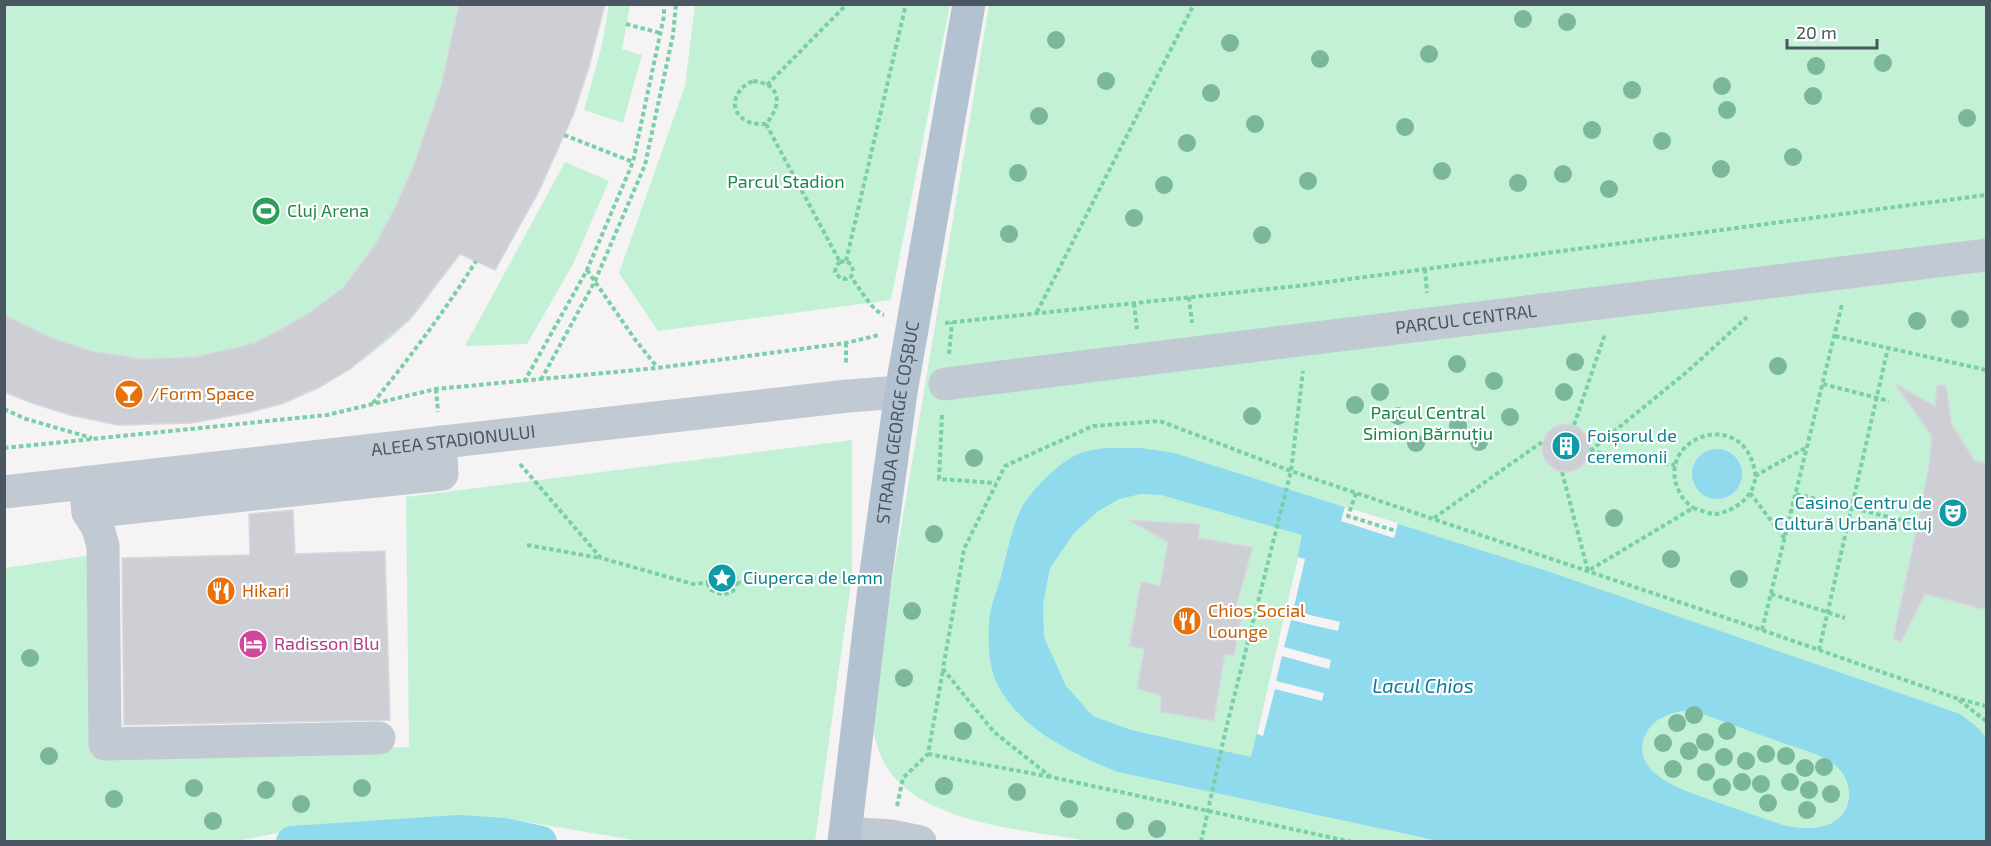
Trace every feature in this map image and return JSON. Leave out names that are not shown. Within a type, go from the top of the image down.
[{"type":"main road","name":"STRADA GEORGE COȘBUC","points":[[844,837],[901,392],[969,4]]},
{"type":"street","name":"PARCUL CENTRAL","points":[[944,397],[1986,255]]},
{"type":"street","name":"ALEEA STADIONULUI","points":[[4,492],[87,498],[440,442],[901,392]]},
{"type":"street","points":[[87,498],[103,546],[105,744],[379,738]]},
{"type":"street","points":[[844,837],[905,839]]},
{"type":"path","points":[[524,382],[587,270],[633,162],[664,4]]},
{"type":"path","points":[[541,380],[595,281],[645,165],[673,35],[676,4]]},
{"type":"path","points":[[767,85],[847,4]]},
{"type":"path","points":[[846,261],[906,4]]},
{"type":"path","points":[[1037,313],[1194,4]]},
{"type":"path","points":[[626,24],[660,33]]},
{"type":"path","points":[[753,81],[767,85],[772,89],[777,100],[774,113],[766,124],[745,120],[740,116],[735,102],[740,88],[753,81]]},
{"type":"path","points":[[766,124],[840,262]]},
{"type":"path","points":[[564,135],[633,162]]},
{"type":"path","points":[[952,322],[1297,286],[1986,195]]},
{"type":"path","points":[[373,404],[418,347],[454,297],[476,261]]},
{"type":"path","points":[[846,261],[852,265],[851,277],[840,278],[835,272],[840,262],[846,261]]},
{"type":"path","points":[[1425,269],[1426,276]]},
{"type":"path","points":[[587,270],[657,368]]},
{"type":"path","points":[[851,277],[880,314]]},
{"type":"path","points":[[1189,297],[1190,306]]},
{"type":"path","points":[[1762,630],[1844,300]]},
{"type":"path","points":[[1134,303],[1136,313]]},
{"type":"path","points":[[1675,465],[1590,451],[1689,371],[1754,310]]},
{"type":"path","points":[[4,448],[327,415],[436,389],[657,368],[846,343],[912,326]]},
{"type":"path","points":[[1574,424],[1606,329]]},
{"type":"path","points":[[1835,336],[1986,370]]},
{"type":"path","points":[[1819,650],[1888,348]]},
{"type":"path","points":[[1201,842],[1222,747],[1291,471],[1304,367]]},
{"type":"path","points":[[1823,384],[1889,401]]},
{"type":"path","points":[[944,397],[939,479],[997,483]]},
{"type":"path","points":[[4,409],[26,419],[94,439]]},
{"type":"path","points":[[905,839],[903,778],[928,754],[964,549],[1005,466],[1093,426],[1160,421],[1291,471],[1956,698],[1986,706]]},
{"type":"path","points":[[1706,434],[1723,434],[1742,444],[1751,457],[1755,476],[1750,493],[1735,509],[1713,514],[1693,508],[1681,496],[1674,478],[1679,454],[1690,441],[1706,434]]},
{"type":"path","points":[[1433,519],[1542,442]]},
{"type":"path","points":[[1755,476],[1808,446]]},
{"type":"path","points":[[519,464],[601,558]]},
{"type":"path","points":[[1562,472],[1588,571]]},
{"type":"path","points":[[1356,493],[1348,516],[1396,531]]},
{"type":"path","points":[[1750,493],[1785,539]]},
{"type":"path","points":[[1796,494],[1917,524]]},
{"type":"path","points":[[1588,571],[1693,508]]},
{"type":"path","points":[[526,545],[601,558],[693,584],[707,583]]},
{"type":"path","points":[[729,569],[736,574],[737,583],[733,591],[723,595],[711,590],[707,583],[716,570],[729,569]]},
{"type":"path","points":[[737,583],[852,576]]},
{"type":"path","points":[[1771,594],[1845,618]]},
{"type":"path","points":[[1239,633],[1250,636]]},
{"type":"path","points":[[943,669],[994,732],[1051,777]]},
{"type":"path","points":[[1956,698],[1986,721]]},
{"type":"path","points":[[928,754],[1051,777],[1352,842]]},
{"type":"green space","name":"Cluj Arena","points":[[4,5],[603,5],[574,113],[538,193],[495,270],[456,251],[428,297],[408,322],[381,346],[353,366],[325,384],[296,397],[233,416],[128,426],[69,414],[5,392]]},
{"type":"green space","points":[[609,5],[630,5],[622,49],[642,55],[623,123],[584,110],[602,45]]},
{"type":"green space","name":"Parcul Stadion","points":[[695,5],[950,5],[891,300],[658,331],[619,273],[685,86]]},
{"type":"green space","name":"Parcul Central Simion Bărnuțiu","points":[[989,5],[1986,5],[1986,841],[1091,841],[978,821],[949,812],[923,800],[901,784],[882,758],[875,739],[870,712]]},
{"type":"green space","points":[[565,162],[609,181],[573,264],[527,344],[465,346]]},
{"type":"green space","points":[[852,440],[852,576],[815,841],[640,841],[515,820],[413,821],[302,828],[233,842],[5,842],[5,568],[92,555],[96,756],[409,747],[406,497]]},
{"type":"water","name":"Lacul Chios","points":[[1103,448],[1141,448],[1174,453],[1550,572],[1960,714],[1977,727],[1986,738],[1986,841],[1439,841],[1118,772],[1101,765],[1050,739],[1021,716],[1008,702],[992,670],[989,633],[991,607],[1020,510],[1036,488],[1068,460],[1084,452]],"holes":[[[1141,494],[1161,495],[1302,535],[1287,609],[1251,757],[1131,730],[1093,716],[1066,686],[1044,637],[1043,604],[1050,568],[1074,533],[1097,512],[1119,499]],[[1683,711],[1703,714],[1825,758],[1845,777],[1849,789],[1846,809],[1837,820],[1816,828],[1786,826],[1699,796],[1670,783],[1657,775],[1647,764],[1642,752],[1644,738],[1655,722]]]},
{"type":"water","points":[[1712,449],[1722,449],[1735,456],[1742,469],[1742,479],[1735,492],[1722,499],[1712,499],[1703,495],[1696,488],[1692,479],[1692,469],[1696,460],[1703,453]]},
{"type":"pier","points":[[1345,507],[1398,523],[1394,538],[1341,521]]},
{"type":"pier","points":[[1298,557],[1305,559],[1293,611],[1340,622],[1338,631],[1291,620],[1284,647],[1331,660],[1329,669],[1282,656],[1276,681],[1324,693],[1322,701],[1275,689],[1263,736],[1257,734]]},
{"type":"building","points":[[459,4],[605,4],[589,67],[574,113],[538,193],[495,270],[460,254],[409,320],[350,369],[320,387],[284,403],[251,412],[191,423],[118,425],[70,415],[4,392],[4,315],[52,338],[91,351],[141,359],[196,357],[255,343],[303,317],[343,288],[376,243],[413,167],[441,86]]},
{"type":"building","name":"Casino Centru de Cultură Urbană Cluj","points":[[1894,383],[1935,406],[1937,386],[1946,385],[1952,425],[1975,461],[1986,463],[1986,610],[1925,594],[1901,642],[1893,639],[1922,503],[1932,436]]},
{"type":"building","name":"Foișorul de ceremonii","points":[[1561,424],[1571,424],[1586,434],[1590,448],[1589,457],[1580,468],[1571,472],[1561,472],[1546,462],[1542,453],[1542,443],[1552,428]]},
{"type":"building","name":"Radisson Blu","points":[[293,510],[295,554],[385,551],[390,720],[124,725],[122,558],[250,555],[249,514]]},
{"type":"building","name":"Chios Social Lounge","points":[[1128,520],[1200,524],[1198,538],[1253,547],[1236,607],[1243,609],[1234,656],[1225,654],[1214,721],[1160,712],[1161,695],[1137,689],[1144,649],[1129,646],[1141,581],[1160,586],[1168,542]]},
{"type":"waterway","points":[[292,842],[458,831],[504,834],[541,842]]},
{"type":"place","name":"Cluj Arena","points":[[266,211]]},
{"type":"place","name":"/Form Space","points":[[129,394]]},
{"type":"place","name":"Foișorul de ceremonii","points":[[1566,446]]},
{"type":"place","name":"Casino Centru de Cultură Urbană Cluj","points":[[1953,513]]},
{"type":"place","name":"Ciuperca de lemn","points":[[722,578]]},
{"type":"place","name":"Hikari","points":[[221,591]]},
{"type":"place","name":"Chios Social Lounge","points":[[1187,621]]},
{"type":"place","name":"Radisson Blu","points":[[253,644]]}]
